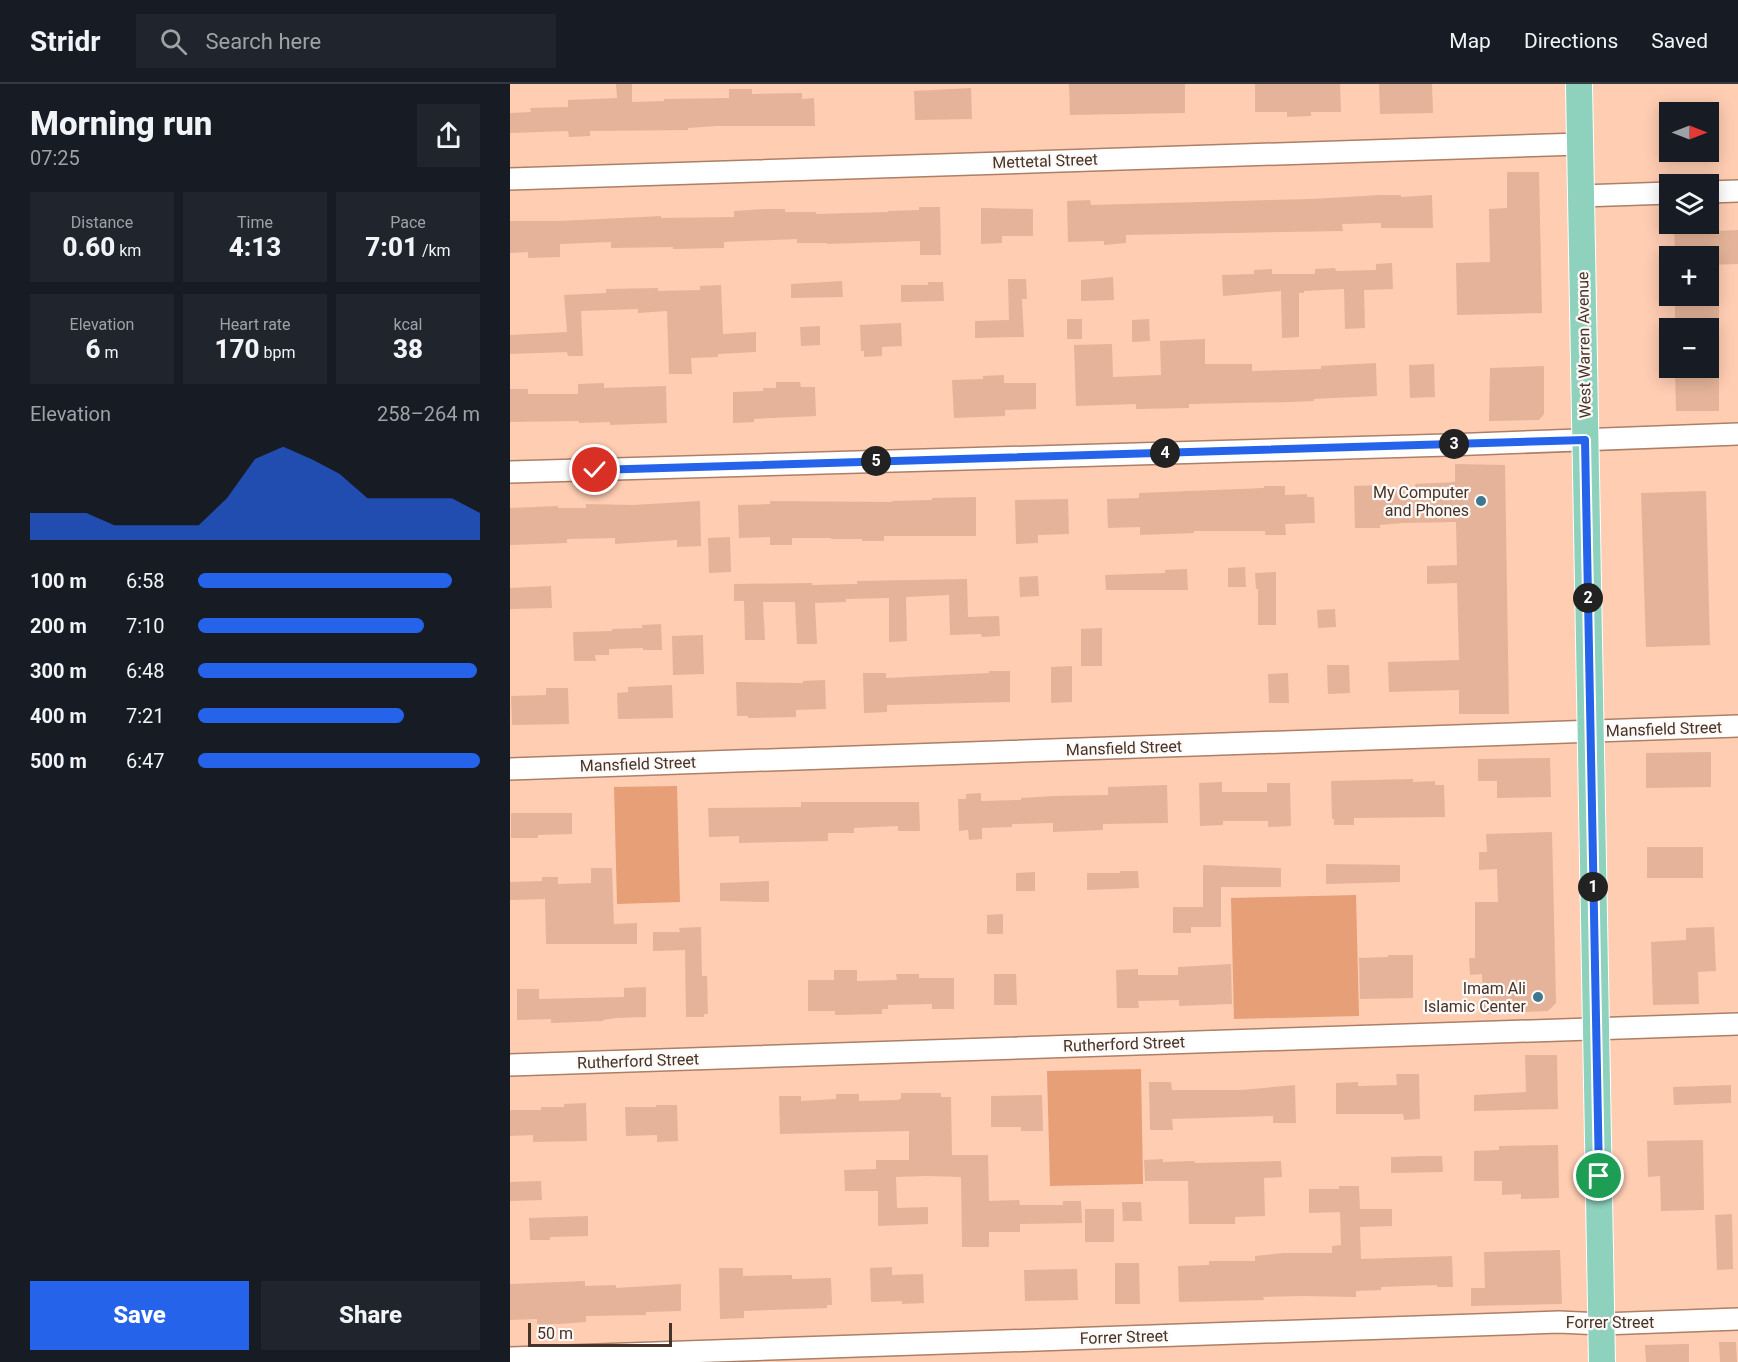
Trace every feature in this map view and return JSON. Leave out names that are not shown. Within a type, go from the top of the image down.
[{"type":"main road","name":"West Warren Avenue","points":[[1579,84],[1602,1362]]},
{"type":"street","name":"Mettetal Street","points":[[510,179],[1580,144]]},
{"type":"street","points":[[1719,192],[1738,191]]},
{"type":"street","points":[[1581,196],[1659,193]]},
{"type":"street","points":[[510,472],[1738,434]]},
{"type":"street","name":"Mansfield Street","points":[[510,769],[1738,726]]},
{"type":"street","name":"Rutherford Street","points":[[510,1065],[1738,1024]]},
{"type":"street","name":"Forrer Street","points":[[510,1358],[1559,1322],[1602,1324],[1738,1319]]},
{"type":"shaded area","points":[[677,786],[680,902],[617,904],[614,787]]},
{"type":"shaded area","points":[[1356,895],[1359,1016],[1234,1019],[1231,898]]},
{"type":"shaded area","points":[[1141,1069],[1143,1184],[1050,1186],[1047,1071]]},
{"type":"building","points":[[616,84],[632,84],[632,102],[729,98],[729,89],[752,89],[752,94],[802,93],[802,99],[814,98],[815,126],[717,126],[688,128],[688,130],[590,131],[590,136],[569,137],[568,131],[510,133],[510,113],[531,112],[530,108],[568,107],[568,100],[617,98]]},
{"type":"building","points":[[1069,84],[1185,84],[1185,113],[1070,115]]},
{"type":"building","points":[[1255,84],[1340,84],[1341,112],[1311,112],[1311,116],[1287,117],[1287,112],[1255,112]]},
{"type":"building","points":[[1379,84],[1432,84],[1433,113],[1380,114]]},
{"type":"building","points":[[971,88],[972,119],[915,120],[914,91]]},
{"type":"building","points":[[1507,172],[1539,172],[1542,313],[1457,315],[1456,263],[1490,262],[1489,209],[1507,208]]},
{"type":"building","points":[[1401,195],[1401,197],[1432,195],[1433,228],[1381,228],[1381,223],[1342,224],[1343,231],[1126,235],[1126,243],[1104,245],[1104,241],[1068,242],[1067,201],[1090,200],[1091,205]]},
{"type":"building","points":[[919,207],[940,207],[941,255],[920,255],[920,241],[827,244],[797,243],[797,239],[724,242],[724,248],[611,248],[611,242],[560,244],[560,257],[528,258],[528,252],[510,253],[510,221],[661,216],[661,218],[734,217],[734,211],[765,209],[785,209],[785,212],[816,212],[816,214],[888,212],[919,210]]},
{"type":"building","points":[[981,208],[1033,209],[1033,236],[1002,236],[1002,243],[981,244]]},
{"type":"building","points":[[1738,230],[1738,264],[1719,265],[1719,246],[1675,246],[1674,234],[1719,234],[1719,231]]},
{"type":"building","points":[[1392,263],[1393,289],[1364,290],[1365,328],[1345,329],[1344,289],[1299,293],[1299,337],[1282,338],[1281,291],[1223,296],[1222,275],[1254,274],[1254,270],[1272,269],[1272,274],[1315,274],[1315,269],[1335,268],[1336,271],[1376,270],[1376,264]]},
{"type":"building","points":[[1113,277],[1114,300],[1081,301],[1081,280]]},
{"type":"building","points":[[1008,279],[1026,279],[1027,299],[1022,299],[1024,337],[975,338],[975,321],[1009,320]]},
{"type":"building","points":[[842,281],[843,297],[791,298],[791,284]]},
{"type":"building","points":[[928,282],[943,282],[944,301],[901,302],[901,285],[928,285]]},
{"type":"building","points":[[721,285],[723,334],[756,332],[756,352],[691,358],[692,374],[669,374],[667,311],[638,313],[638,309],[581,311],[583,356],[568,356],[567,352],[510,354],[510,335],[567,332],[564,295],[606,293],[606,289],[700,290],[700,286]]},
{"type":"building","points":[[1675,306],[1719,306],[1719,318],[1675,318]]},
{"type":"building","points":[[1067,319],[1082,319],[1082,339],[1067,339]]},
{"type":"building","points":[[1149,319],[1150,341],[1132,342],[1132,320]]},
{"type":"building","points":[[901,323],[902,346],[882,347],[882,356],[864,357],[864,351],[861,351],[860,325]]},
{"type":"building","points":[[820,326],[820,345],[801,346],[800,327]]},
{"type":"building","points":[[1205,339],[1205,364],[1252,364],[1252,371],[1321,369],[1321,366],[1376,363],[1377,396],[1291,402],[1189,404],[1189,408],[1136,409],[1136,404],[1076,406],[1074,345],[1112,344],[1113,377],[1161,375],[1160,341]]},
{"type":"building","points":[[1434,364],[1435,397],[1410,398],[1409,365]]},
{"type":"building","points":[[1544,366],[1544,414],[1539,420],[1489,421],[1490,368]]},
{"type":"building","points":[[1004,375],[1004,383],[1036,383],[1036,409],[1005,410],[1005,416],[954,418],[952,380],[983,379],[983,376]]},
{"type":"building","points":[[1675,378],[1719,378],[1719,411],[1676,411]]},
{"type":"building","points":[[776,382],[800,382],[801,387],[815,387],[816,416],[754,419],[754,422],[733,423],[733,392],[776,388]]},
{"type":"building","points":[[604,383],[604,388],[666,386],[667,423],[610,425],[610,422],[579,423],[579,421],[510,422],[510,389],[528,389],[528,394],[578,394],[578,384]]},
{"type":"building","points":[[1455,464],[1505,465],[1509,714],[1459,714],[1459,690],[1389,692],[1388,662],[1459,660],[1457,583],[1427,584],[1427,566],[1457,565],[1456,522],[1403,523],[1380,525],[1380,528],[1355,528],[1354,486],[1378,485],[1379,490],[1416,489],[1415,484],[1455,482]]},
{"type":"building","points":[[1264,486],[1285,486],[1285,495],[1307,494],[1307,497],[1314,497],[1315,523],[1285,524],[1286,535],[1265,535],[1265,531],[1194,531],[1194,533],[1140,535],[1140,527],[1108,528],[1107,499],[1139,498],[1139,493],[1264,488]]},
{"type":"building","points":[[1706,491],[1710,645],[1646,647],[1641,493]]},
{"type":"building","points":[[976,497],[976,536],[884,536],[884,541],[792,538],[792,545],[770,545],[770,537],[739,538],[738,505],[770,504],[770,501],[892,502]]},
{"type":"building","points":[[1068,499],[1069,534],[1038,535],[1038,543],[1016,544],[1015,500]]},
{"type":"building","points":[[700,501],[701,546],[677,547],[677,540],[615,544],[615,538],[567,539],[567,543],[510,545],[510,508],[558,506],[558,508],[586,508],[586,504],[633,505]]},
{"type":"building","points":[[730,537],[731,572],[709,573],[708,538]]},
{"type":"building","points":[[1245,567],[1246,587],[1228,587],[1228,568]]},
{"type":"building","points":[[1187,569],[1188,590],[1106,590],[1105,575],[1165,573],[1165,570]]},
{"type":"building","points":[[1276,572],[1276,625],[1258,625],[1258,589],[1256,589],[1255,573]]},
{"type":"building","points":[[1038,576],[1039,596],[1020,597],[1019,577]]},
{"type":"building","points":[[967,579],[968,617],[999,616],[1000,636],[950,635],[949,595],[906,597],[907,641],[889,642],[889,598],[846,599],[846,602],[815,603],[817,644],[797,644],[795,602],[763,602],[765,640],[745,640],[744,601],[734,601],[734,584],[812,583],[812,585],[857,584],[857,581]]},
{"type":"building","points":[[551,586],[552,608],[510,609],[510,588]]},
{"type":"building","points":[[1335,609],[1336,627],[1318,628],[1317,610]]},
{"type":"building","points":[[661,624],[662,650],[609,649],[609,655],[595,655],[596,661],[574,661],[573,632],[612,631],[612,629],[642,628],[642,625]]},
{"type":"building","points":[[1102,628],[1102,666],[1081,666],[1081,629]]},
{"type":"building","points":[[703,635],[704,674],[673,675],[672,636]]},
{"type":"building","points":[[1327,665],[1349,665],[1350,693],[1328,694]]},
{"type":"building","points":[[1072,666],[1072,702],[1051,703],[1051,667]]},
{"type":"building","points":[[989,671],[1010,671],[1010,702],[887,705],[887,712],[864,713],[863,673],[886,673],[886,678],[989,673]]},
{"type":"building","points":[[1288,673],[1289,703],[1269,703],[1268,674]]},
{"type":"building","points":[[825,680],[826,709],[796,710],[796,717],[748,718],[748,716],[737,716],[736,682],[803,683],[803,681]]},
{"type":"building","points":[[672,685],[673,718],[618,719],[617,693],[628,692],[628,687]]},
{"type":"building","points":[[546,688],[568,688],[569,724],[512,725],[511,696],[546,695]]},
{"type":"building","points":[[1711,752],[1711,787],[1646,788],[1646,753]]},
{"type":"building","points":[[1550,758],[1551,797],[1497,798],[1497,781],[1478,781],[1478,759]]},
{"type":"building","points":[[1413,779],[1413,782],[1435,781],[1435,785],[1444,785],[1445,817],[1354,818],[1354,825],[1334,825],[1331,781]]},
{"type":"building","points":[[1222,782],[1222,792],[1267,792],[1267,783],[1290,783],[1291,826],[1268,827],[1268,821],[1223,821],[1223,825],[1200,826],[1199,783]]},
{"type":"building","points":[[1167,785],[1168,823],[1103,824],[1103,830],[1053,832],[1053,823],[1012,824],[1012,827],[982,828],[982,839],[969,840],[968,830],[959,831],[958,799],[966,799],[966,794],[981,793],[981,801],[1021,800],[1021,798],[1053,796],[1108,795],[1108,787]]},
{"type":"building","points":[[801,802],[919,802],[920,831],[898,831],[898,826],[854,828],[854,833],[828,833],[828,841],[739,843],[739,836],[709,837],[708,808],[801,807]]},
{"type":"building","points":[[511,813],[572,813],[572,834],[511,838]]},
{"type":"building","points":[[1552,832],[1556,1003],[1548,1011],[1483,1014],[1482,974],[1470,975],[1469,958],[1475,958],[1475,902],[1498,902],[1497,869],[1479,870],[1479,852],[1487,852],[1486,834]]},
{"type":"building","points":[[1647,847],[1703,847],[1703,878],[1647,878]]},
{"type":"building","points":[[1326,864],[1400,865],[1400,882],[1326,884]]},
{"type":"building","points":[[1203,865],[1281,868],[1281,887],[1221,887],[1221,927],[1191,927],[1191,933],[1173,933],[1173,907],[1203,907]]},
{"type":"building","points":[[591,868],[612,868],[614,924],[637,923],[637,944],[546,944],[545,899],[510,900],[510,882],[542,881],[542,877],[558,877],[558,884],[591,883]]},
{"type":"building","points":[[1120,871],[1138,871],[1139,888],[1087,890],[1087,873],[1120,873]]},
{"type":"building","points":[[1035,872],[1035,891],[1016,891],[1016,873]]},
{"type":"building","points":[[769,881],[769,902],[720,901],[720,883]]},
{"type":"building","points":[[1003,914],[1003,934],[987,934],[987,915]]},
{"type":"building","points":[[701,927],[702,976],[707,976],[708,1014],[704,1014],[704,1017],[686,1017],[685,950],[653,951],[653,932],[680,932],[679,928]]},
{"type":"building","points":[[1714,927],[1716,971],[1698,972],[1699,1004],[1653,1005],[1651,942],[1686,940],[1686,928]]},
{"type":"building","points":[[1388,955],[1413,955],[1413,998],[1360,999],[1359,958],[1388,957]]},
{"type":"building","points":[[1231,964],[1232,1004],[1179,1006],[1179,1000],[1138,1001],[1139,1008],[1117,1008],[1116,970],[1138,969],[1138,975],[1178,975],[1178,967]]},
{"type":"building","points":[[834,970],[857,970],[857,981],[897,980],[896,974],[919,974],[919,978],[954,978],[954,1009],[932,1009],[932,1004],[888,1005],[888,1009],[882,1009],[882,1014],[835,1015],[835,1011],[808,1011],[808,980],[834,980]]},
{"type":"building","points":[[994,974],[1016,974],[1017,1005],[994,1005]]},
{"type":"building","points":[[646,987],[646,1017],[551,1023],[551,1019],[517,1020],[517,989],[539,989],[539,999],[624,997],[624,988]]},
{"type":"building","points":[[1525,1055],[1557,1055],[1558,1109],[1474,1111],[1474,1095],[1526,1092]]},
{"type":"building","points":[[1396,1074],[1419,1074],[1420,1119],[1404,1120],[1403,1114],[1336,1114],[1336,1083],[1358,1082],[1358,1086],[1397,1085]]},
{"type":"building","points":[[1149,1082],[1171,1082],[1172,1090],[1241,1090],[1295,1085],[1296,1123],[1273,1123],[1273,1116],[1172,1119],[1173,1130],[1150,1130]]},
{"type":"building","points":[[1731,1085],[1731,1103],[1674,1105],[1673,1087]]},
{"type":"building","points":[[901,1093],[941,1093],[941,1097],[951,1097],[952,1155],[988,1155],[989,1201],[1019,1200],[1020,1205],[1063,1205],[1063,1201],[1081,1201],[1082,1223],[1020,1224],[1020,1232],[989,1232],[989,1247],[962,1247],[961,1177],[927,1176],[896,1177],[897,1208],[928,1207],[928,1224],[878,1226],[878,1191],[845,1191],[844,1170],[876,1169],[876,1160],[909,1160],[909,1131],[780,1134],[779,1096],[801,1096],[801,1101],[836,1099],[836,1094],[859,1094],[859,1101],[898,1100],[901,1098]]},
{"type":"building","points":[[1042,1095],[1043,1131],[1021,1131],[1021,1127],[991,1127],[991,1096]]},
{"type":"building","points":[[586,1103],[587,1141],[533,1142],[533,1135],[510,1136],[510,1110],[541,1110],[541,1107],[564,1107],[564,1104]]},
{"type":"building","points":[[656,1105],[677,1105],[678,1141],[657,1142],[657,1135],[626,1136],[625,1107],[656,1107]]},
{"type":"building","points":[[1703,1140],[1704,1210],[1661,1211],[1660,1176],[1648,1177],[1647,1141]]},
{"type":"building","points":[[1558,1145],[1559,1198],[1521,1199],[1521,1194],[1502,1195],[1502,1181],[1474,1181],[1474,1151],[1499,1150],[1499,1146]]},
{"type":"building","points":[[1442,1156],[1443,1172],[1391,1173],[1391,1157]]},
{"type":"building","points":[[1163,1159],[1163,1162],[1194,1161],[1195,1163],[1281,1161],[1282,1177],[1264,1178],[1265,1216],[1235,1217],[1235,1224],[1189,1224],[1188,1181],[1145,1181],[1144,1160]]},
{"type":"building","points":[[541,1181],[542,1200],[510,1201],[510,1182]]},
{"type":"building","points":[[1339,1186],[1359,1186],[1360,1209],[1392,1209],[1392,1226],[1360,1227],[1361,1259],[1452,1256],[1453,1287],[1437,1287],[1437,1285],[1381,1287],[1381,1290],[1356,1291],[1356,1297],[1263,1297],[1264,1300],[1179,1302],[1178,1266],[1209,1265],[1209,1261],[1255,1261],[1255,1256],[1283,1253],[1332,1253],[1332,1246],[1341,1245],[1340,1212],[1309,1213],[1309,1189],[1339,1189]]},
{"type":"building","points":[[1122,1202],[1141,1202],[1142,1221],[1123,1221]]},
{"type":"building","points":[[1085,1209],[1114,1209],[1114,1242],[1085,1242]]},
{"type":"building","points":[[1732,1214],[1733,1269],[1717,1270],[1715,1215]]},
{"type":"building","points":[[588,1216],[588,1236],[530,1240],[529,1218]]},
{"type":"building","points":[[1560,1250],[1562,1304],[1471,1306],[1471,1288],[1485,1288],[1484,1252]]},
{"type":"building","points":[[1115,1263],[1139,1263],[1140,1304],[1115,1304]]},
{"type":"building","points":[[892,1267],[892,1275],[923,1274],[924,1303],[871,1302],[870,1268]]},
{"type":"building","points":[[719,1268],[743,1268],[743,1276],[792,1275],[792,1279],[831,1278],[832,1305],[827,1305],[827,1308],[744,1311],[744,1318],[720,1319]]},
{"type":"building","points":[[1077,1269],[1078,1300],[1025,1301],[1024,1270]]},
{"type":"building","points":[[585,1281],[585,1286],[616,1285],[616,1288],[681,1284],[681,1311],[646,1312],[646,1315],[586,1316],[586,1322],[559,1324],[537,1324],[537,1319],[510,1320],[510,1284]]},
{"type":"building","points":[[1719,1342],[1736,1342],[1737,1362],[1720,1362]]},
{"type":"building","points":[[1689,1344],[1689,1362],[1646,1362],[1645,1345]]},
{"type":"place","name":"My Computer and Phones","points":[[1481,501]]},
{"type":"place","name":"Imam Ali Islamic Center","points":[[1538,997]]},
{"type":"route","points":[[595,470],[1585,440],[1599,1176]]}]
